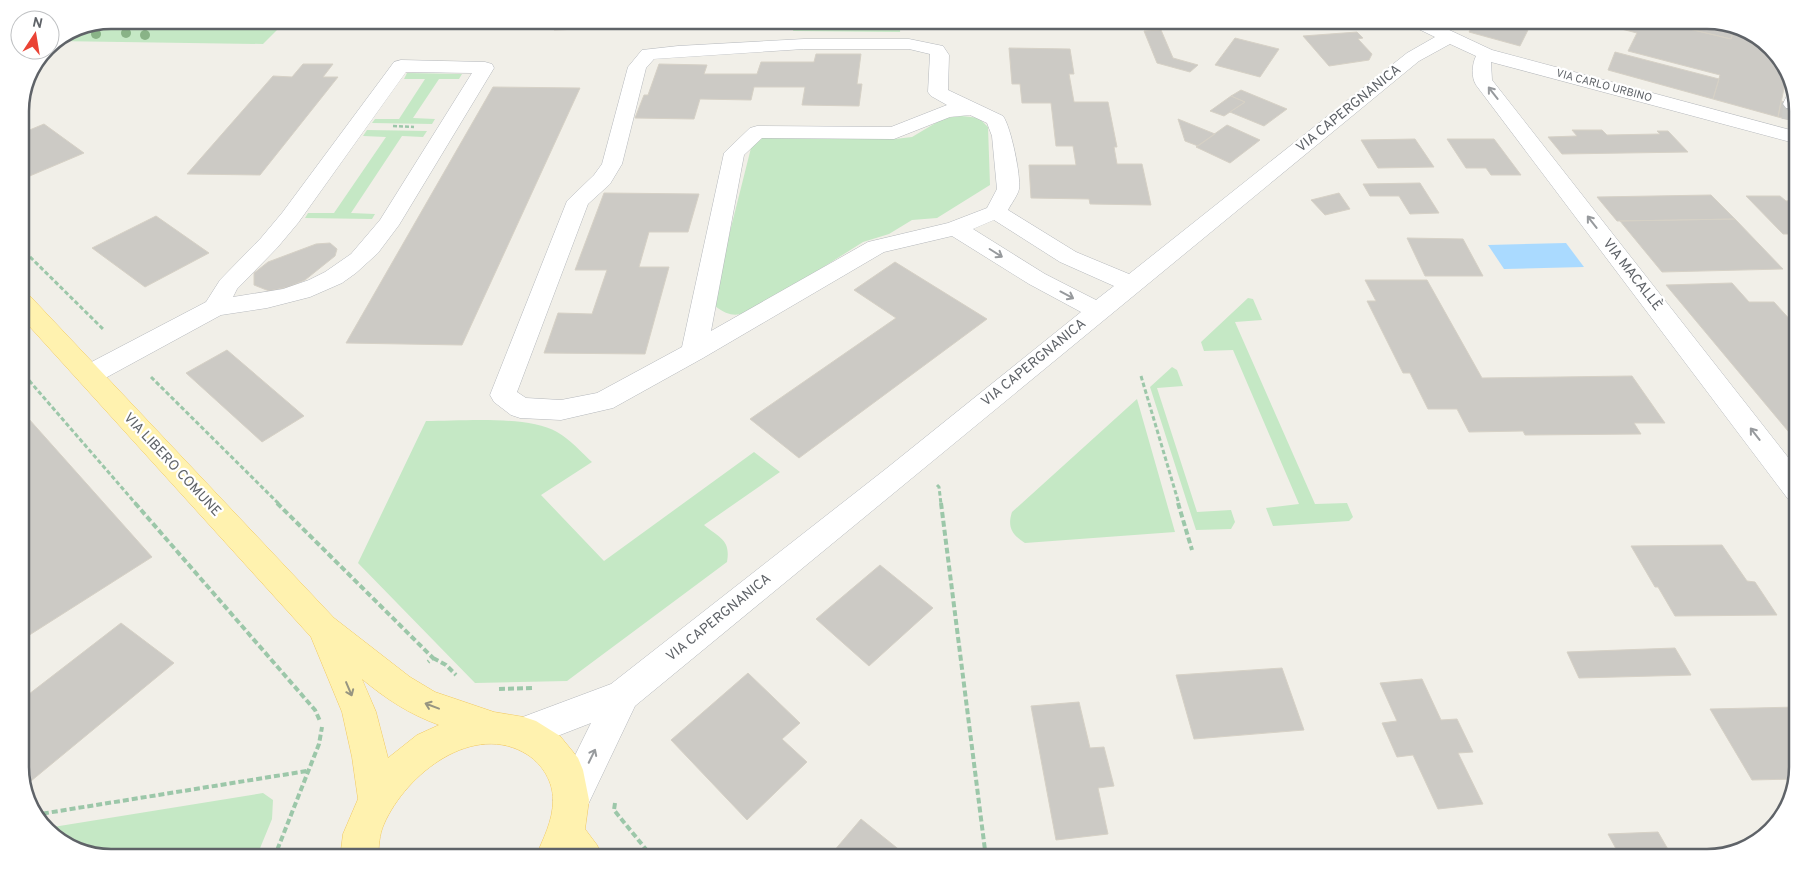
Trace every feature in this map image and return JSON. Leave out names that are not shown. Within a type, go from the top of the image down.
[{"type":"main road","name":"VIA LIBERO COMUNE","points":[[29,311],[323,628],[398,688],[425,704],[509,730],[548,748],[565,770],[569,837]]},
{"type":"main road","name":"VIA LIBERO COMUNE","points":[[323,628],[359,712],[370,757],[376,799]]},
{"type":"main road","points":[[356,849],[376,799],[400,770],[429,748],[462,733],[509,730]]},
{"type":"street","name":"VIA CARLO URBINO","points":[[1439,29],[1486,54],[1789,118]]},
{"type":"street","name":"VIA CAPERGNANICA","points":[[509,730],[623,695],[897,476],[1131,284],[1413,57],[1439,29]]},
{"type":"street","points":[[804,44],[909,44],[937,50],[940,55],[938,92],[953,102],[974,109],[996,120],[1002,136],[1008,189],[996,212],[955,228],[876,247],[694,352],[604,400],[561,410],[520,408],[502,395],[578,201],[602,179],[612,164],[637,67],[648,54],[804,44]]},
{"type":"street","name":"VIA MACALLÈ","points":[[1486,54],[1482,62],[1483,81],[1789,479]]},
{"type":"street","points":[[89,376],[215,308],[254,303],[285,295],[320,284],[348,269],[372,247],[395,214],[484,68],[401,66],[290,218],[269,243],[228,285],[215,308]]},
{"type":"street","points":[[694,352],[734,153],[757,132],[894,133],[947,111],[974,109]]},
{"type":"street","points":[[996,212],[1068,257],[1131,284]]},
{"type":"street","points":[[955,228],[1037,279],[1098,311]]},
{"type":"street","name":"VIA CAPERGNANICA","points":[[569,837],[623,695]]},
{"type":"path","points":[[357,126],[448,127]]},
{"type":"path","points":[[29,256],[432,658],[398,688]]},
{"type":"path","points":[[1141,376],[1192,550]]},
{"type":"path","points":[[29,380],[315,710],[322,726],[319,744],[278,849]]},
{"type":"path","points":[[897,476],[918,490],[931,479],[940,487],[985,849]]},
{"type":"path","points":[[322,726],[359,712]]},
{"type":"path","points":[[43,813],[308,771]]},
{"type":"green space","points":[[100,29],[278,29],[263,44],[68,41],[84,33]]},
{"type":"green space","points":[[794,29],[900,29],[900,32],[793,31]]},
{"type":"green space","points":[[407,73],[462,74],[459,79],[439,79],[413,118],[435,119],[432,124],[372,123],[375,119],[399,119],[425,79],[404,79]]},
{"type":"green space","points":[[962,116],[979,118],[988,127],[990,185],[937,218],[912,220],[889,234],[863,242],[757,309],[736,315],[726,313],[715,306],[714,295],[752,144],[762,137],[895,139],[912,137],[944,118]]},
{"type":"green space","points":[[367,130],[427,131],[423,137],[402,136],[351,213],[375,214],[372,219],[305,218],[308,213],[334,213],[386,137],[363,136]]},
{"type":"green space","points":[[1248,298],[1253,299],[1262,320],[1235,322],[1315,504],[1347,503],[1353,517],[1349,521],[1273,526],[1266,508],[1299,504],[1233,350],[1204,351],[1201,342]]},
{"type":"green space","points":[[1172,367],[1177,370],[1183,386],[1157,388],[1197,512],[1231,510],[1235,522],[1231,529],[1196,530],[1150,387]]},
{"type":"green space","points":[[1137,399],[1175,532],[1025,543],[1017,537],[1010,526],[1012,512]]},
{"type":"green space","points":[[494,420],[529,423],[557,432],[567,438],[592,462],[541,495],[604,561],[754,452],[780,472],[704,525],[723,540],[727,548],[727,562],[567,681],[475,683],[358,563],[426,421]]},
{"type":"green space","points":[[263,793],[273,800],[272,819],[260,849],[100,849],[75,841],[55,827]]},
{"type":"water","points":[[1566,243],[1584,267],[1504,269],[1488,245]]},
{"type":"building","points":[[1471,29],[1528,30],[1520,46],[1469,32]]},
{"type":"building","points":[[1621,29],[1689,29],[1731,39],[1733,34],[1743,37],[1769,57],[1785,84],[1778,117],[1713,99],[1720,75],[1628,51],[1637,33]]},
{"type":"building","points":[[1689,29],[1718,29],[1733,34],[1731,39]]},
{"type":"building","points":[[1161,30],[1173,58],[1198,65],[1190,72],[1157,63],[1144,31]]},
{"type":"building","points":[[1357,32],[1363,38],[1358,39],[1372,54],[1369,60],[1329,66],[1303,36]]},
{"type":"building","points":[[1235,38],[1279,49],[1260,77],[1215,65]]},
{"type":"building","points":[[1009,48],[1070,49],[1074,74],[1069,74],[1074,102],[1108,102],[1117,147],[1114,147],[1117,164],[1142,164],[1151,205],[1090,204],[1089,199],[1031,198],[1029,165],[1076,165],[1073,146],[1056,146],[1051,103],[1022,103],[1020,84],[1012,84]]},
{"type":"building","points":[[1615,52],[1719,79],[1713,99],[1608,70]]},
{"type":"building","points":[[816,54],[861,54],[857,84],[862,84],[859,106],[802,105],[805,87],[754,87],[751,100],[700,99],[694,119],[635,118],[644,95],[648,95],[659,64],[707,65],[704,74],[757,74],[761,62],[814,62]]},
{"type":"building","points":[[303,64],[333,64],[323,77],[338,77],[260,175],[187,174],[273,76],[292,77]]},
{"type":"building","points":[[493,87],[580,88],[462,345],[346,343]]},
{"type":"building","points":[[1241,90],[1287,109],[1264,126],[1230,112],[1245,102],[1231,96]]},
{"type":"building","points":[[1231,96],[1245,102],[1224,116],[1210,111]]},
{"type":"building","points":[[1781,101],[1789,103],[1789,120],[1778,117]]},
{"type":"building","points":[[1178,119],[1215,134],[1198,146],[1185,141]]},
{"type":"building","points":[[44,124],[84,153],[29,176],[29,130]]},
{"type":"building","points":[[1227,125],[1260,140],[1230,163],[1196,147]]},
{"type":"building","points":[[1572,130],[1602,130],[1607,135],[1660,134],[1657,131],[1668,131],[1688,152],[1562,154],[1548,137],[1577,136]]},
{"type":"building","points":[[1415,139],[1434,167],[1378,168],[1361,140]]},
{"type":"building","points":[[1447,139],[1494,139],[1521,175],[1491,175],[1486,168],[1466,168]]},
{"type":"building","points":[[1420,183],[1439,213],[1410,214],[1399,196],[1370,196],[1363,184]]},
{"type":"building","points":[[604,193],[699,194],[688,232],[649,232],[639,267],[669,267],[645,354],[544,353],[558,313],[592,314],[607,270],[575,270]]},
{"type":"building","points":[[1339,193],[1350,209],[1325,215],[1311,200]]},
{"type":"building","points":[[1711,195],[1735,219],[1617,221],[1597,197]]},
{"type":"building","points":[[1746,196],[1780,196],[1786,201],[1789,201],[1789,234],[1783,234]]},
{"type":"building","points":[[156,216],[209,253],[145,287],[92,248]]},
{"type":"building","points":[[1735,219],[1783,269],[1662,272],[1620,221]]},
{"type":"building","points":[[1407,238],[1463,239],[1483,276],[1425,276]]},
{"type":"building","points":[[330,243],[337,249],[335,256],[305,280],[288,287],[269,291],[254,285],[254,273],[268,262],[316,244]]},
{"type":"building","points":[[895,262],[987,319],[799,458],[750,419],[896,318],[854,290]]},
{"type":"building","points":[[1365,280],[1427,280],[1482,378],[1632,376],[1665,423],[1634,423],[1641,434],[1525,435],[1523,431],[1469,432],[1457,409],[1428,409],[1410,373],[1403,373],[1367,301],[1376,301]]},
{"type":"building","points":[[1732,283],[1749,302],[1774,302],[1789,318],[1789,432],[1666,285]]},
{"type":"building","points":[[227,350],[304,416],[262,442],[186,373]]},
{"type":"building","points":[[29,419],[152,557],[29,635]]},
{"type":"building","points":[[1722,545],[1747,581],[1755,582],[1777,615],[1675,616],[1631,546]]},
{"type":"building","points":[[880,565],[933,608],[869,666],[816,619]]},
{"type":"building","points":[[121,623],[174,663],[30,782],[29,694]]},
{"type":"building","points":[[1675,648],[1691,675],[1579,678],[1567,652]]},
{"type":"building","points":[[1282,668],[1304,730],[1194,739],[1176,675]]},
{"type":"building","points":[[748,673],[800,723],[782,739],[807,762],[747,820],[671,740]]},
{"type":"building","points":[[1422,679],[1441,720],[1457,719],[1473,752],[1458,753],[1483,804],[1438,809],[1413,755],[1397,757],[1382,723],[1397,721],[1380,683]]},
{"type":"building","points":[[1079,702],[1090,748],[1104,747],[1114,786],[1098,788],[1108,834],[1056,840],[1031,706]]},
{"type":"building","points":[[1789,707],[1788,779],[1752,780],[1710,709]]},
{"type":"building","points":[[861,819],[898,849],[836,849]]},
{"type":"building","points":[[1658,832],[1668,849],[1616,849],[1608,834]]}]
